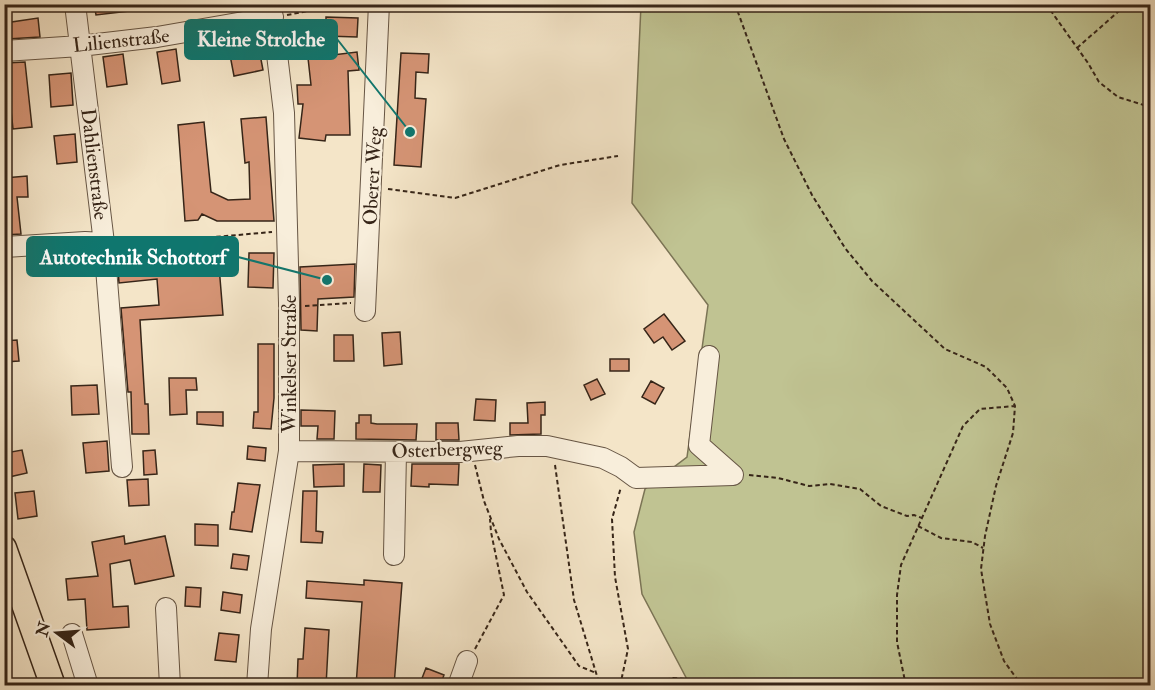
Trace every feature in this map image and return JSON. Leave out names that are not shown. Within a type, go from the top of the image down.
[{"type":"main road","points":[[5,550],[53,686]]},
{"type":"street","name":"Dahlienstraße","points":[[75,4],[104,243],[122,467]]},
{"type":"street","name":"Oberer Weg","points":[[365,307],[379,4]]},
{"type":"street","name":"Lilienstraße","points":[[4,51],[80,46],[157,37],[272,11]]},
{"type":"street","name":"Winkelser Straße","points":[[257,686],[261,629],[289,451],[289,306],[284,113],[272,11]]},
{"type":"street","points":[[4,247],[104,243]]},
{"type":"street","points":[[709,356],[699,445],[733,475]]},
{"type":"street","name":"Osterbergweg","points":[[289,451],[471,451],[518,446],[552,447],[603,458],[636,478]]},
{"type":"street","points":[[394,555],[396,452]]},
{"type":"street","points":[[636,478],[733,475]]},
{"type":"street","points":[[166,608],[170,686]]},
{"type":"street","points":[[72,634],[88,686]]},
{"type":"street","points":[[458,686],[470,656]]},
{"type":"path","points":[[272,11],[344,4]]},
{"type":"path","points":[[735,4],[784,139],[812,195],[845,248],[872,281],[945,349],[986,367],[1006,388],[1015,406],[1013,433],[996,486],[981,569],[990,624],[1005,661],[1022,686]]},
{"type":"path","points":[[1046,4],[1099,82],[1118,97],[1150,107]]},
{"type":"path","points":[[1077,48],[1127,4]]},
{"type":"path","points":[[371,187],[455,198],[560,165],[618,156]]},
{"type":"path","points":[[104,243],[169,242],[287,231]]},
{"type":"path","points":[[289,306],[365,307]]},
{"type":"path","points":[[906,686],[897,642],[897,595],[901,565],[963,426],[980,409],[1015,406]]},
{"type":"path","points":[[552,447],[574,600],[600,686]]},
{"type":"path","points":[[471,451],[490,517],[527,592],[579,666],[596,673]]},
{"type":"path","points":[[733,475],[778,478],[809,486],[830,484],[860,489],[881,506],[907,516],[914,515],[922,518]]},
{"type":"path","points":[[620,686],[628,649],[615,577],[612,519],[622,486],[636,478]]},
{"type":"path","points":[[470,656],[504,595],[490,517]]},
{"type":"path","points":[[918,526],[941,538],[972,542],[983,549]]},
{"type":"path","points":[[636,686],[673,678],[769,686]]},
{"type":"green space","points":[[641,5],[1150,5],[1150,685],[690,685],[642,594],[634,532],[645,489],[687,457],[708,305],[632,203]]},
{"type":"building","points":[[94,4],[129,4],[129,11],[96,15]]},
{"type":"building","points":[[326,17],[358,18],[357,37],[326,36]]},
{"type":"building","points":[[38,18],[40,37],[7,39],[5,23]]},
{"type":"building","points":[[176,49],[180,81],[162,84],[157,52]]},
{"type":"building","points":[[259,49],[263,70],[234,76],[230,55]]},
{"type":"building","points":[[357,52],[359,70],[348,71],[350,135],[326,135],[325,141],[299,138],[303,104],[298,104],[297,85],[311,85],[308,58]]},
{"type":"building","points":[[401,53],[429,54],[428,73],[416,72],[415,98],[426,99],[421,167],[394,165]]},
{"type":"building","points":[[123,54],[127,84],[107,87],[103,57]]},
{"type":"building","points":[[25,62],[32,127],[13,129],[6,63]]},
{"type":"building","points":[[71,73],[73,105],[51,107],[49,75]]},
{"type":"building","points":[[266,117],[274,221],[217,221],[202,214],[198,220],[185,221],[178,125],[204,122],[211,192],[228,200],[250,199],[249,162],[245,163],[241,119]]},
{"type":"building","points":[[75,134],[77,162],[57,164],[54,136]]},
{"type":"building","points":[[27,176],[28,197],[17,197],[21,234],[4,235],[4,178]]},
{"type":"building","points":[[224,243],[226,266],[219,266],[223,315],[140,320],[149,434],[132,434],[131,392],[128,392],[121,308],[159,305],[157,279],[119,283],[117,255],[155,251],[155,248]]},
{"type":"building","points":[[249,253],[274,253],[273,288],[248,287]]},
{"type":"building","points":[[355,264],[354,297],[318,299],[317,331],[301,330],[300,267]]},
{"type":"building","points":[[664,314],[685,341],[672,350],[663,337],[654,343],[644,329]]},
{"type":"building","points":[[400,332],[402,364],[384,366],[382,333]]},
{"type":"building","points":[[334,335],[353,335],[354,361],[334,361]]},
{"type":"building","points":[[17,340],[19,361],[4,362],[4,341]]},
{"type":"building","points":[[258,344],[274,344],[274,398],[271,429],[253,428],[254,412],[258,412]]},
{"type":"building","points":[[610,359],[629,359],[629,371],[610,371]]},
{"type":"building","points":[[169,378],[196,378],[197,390],[186,390],[187,414],[170,415]]},
{"type":"building","points":[[597,379],[605,394],[591,400],[584,385]]},
{"type":"building","points":[[651,381],[664,388],[655,404],[642,397]]},
{"type":"building","points":[[97,385],[99,414],[72,415],[71,386]]},
{"type":"building","points":[[476,399],[496,400],[495,421],[474,420]]},
{"type":"building","points":[[545,402],[545,415],[541,415],[541,434],[510,435],[510,423],[528,423],[527,403]]},
{"type":"building","points":[[301,410],[335,411],[334,439],[317,439],[318,426],[301,426]]},
{"type":"building","points":[[197,412],[223,412],[223,426],[197,424]]},
{"type":"building","points":[[359,415],[371,415],[371,423],[377,424],[417,424],[416,440],[356,439],[356,423],[359,423]]},
{"type":"building","points":[[436,423],[458,423],[459,440],[436,440]]},
{"type":"building","points":[[107,441],[109,471],[86,473],[83,443]]},
{"type":"building","points":[[248,446],[266,448],[265,461],[247,459]]},
{"type":"building","points":[[22,450],[27,473],[9,477],[5,453]]},
{"type":"building","points":[[155,450],[157,474],[144,475],[143,451]]},
{"type":"building","points":[[344,464],[344,486],[314,487],[313,465]]},
{"type":"building","points":[[364,464],[381,465],[380,492],[363,492]]},
{"type":"building","points":[[412,464],[459,464],[458,485],[411,486]]},
{"type":"building","points":[[148,479],[149,505],[129,506],[127,480]]},
{"type":"building","points":[[238,483],[260,485],[252,532],[230,529]]},
{"type":"building","points":[[34,491],[37,516],[18,519],[15,493]]},
{"type":"building","points":[[303,491],[317,491],[316,531],[323,532],[322,543],[301,542]]},
{"type":"building","points":[[195,524],[218,525],[218,546],[195,545]]},
{"type":"building","points":[[124,536],[125,544],[165,536],[174,576],[135,584],[130,560],[110,564],[113,607],[128,606],[129,627],[87,630],[85,599],[68,600],[66,579],[98,576],[92,542]]},
{"type":"building","points":[[233,554],[249,556],[247,570],[231,568]]},
{"type":"building","points":[[364,580],[402,583],[394,686],[356,686],[362,602],[306,598],[307,581],[364,585]]},
{"type":"building","points":[[186,587],[201,588],[200,607],[185,606]]},
{"type":"building","points":[[223,592],[242,595],[240,613],[221,610]]},
{"type":"building","points":[[305,628],[329,630],[326,686],[297,686],[298,659],[303,659]]},
{"type":"building","points":[[219,633],[239,635],[236,662],[215,660]]},
{"type":"building","points":[[426,668],[444,675],[440,686],[419,686]]},
{"type":"place","name":"Kleine Strolche","points":[[410,132]]},
{"type":"place","name":"Autotechnik Schottorf","points":[[327,280]]}]
